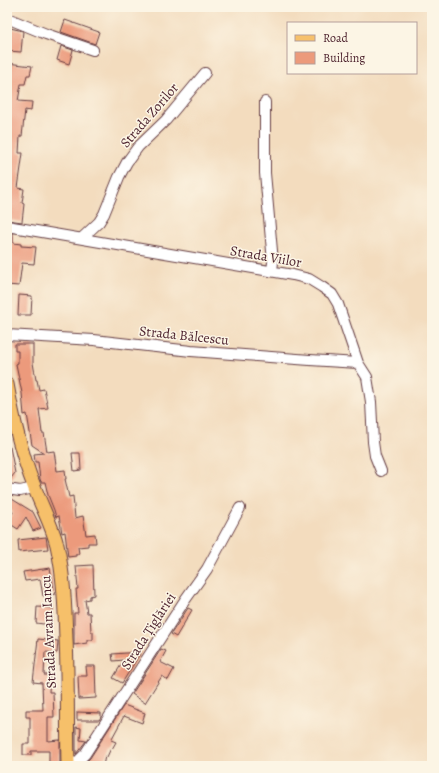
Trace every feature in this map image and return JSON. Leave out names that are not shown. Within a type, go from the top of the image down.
[{"type":"main road","name":"Strada Avram Iancu","points":[[7,384],[19,442],[34,488],[57,545],[62,572],[66,621],[68,766]]},
{"type":"street","points":[[7,18],[46,34],[93,50]]},
{"type":"street","name":"Strada Zorilor","points":[[82,238],[99,222],[104,214],[119,177],[127,162],[138,147],[166,120],[205,73]]},
{"type":"street","points":[[265,102],[265,173],[273,262],[272,271]]},
{"type":"street","name":"Strada Viilor","points":[[7,226],[309,278],[332,294],[338,304],[358,363],[367,377],[371,402],[372,442],[374,456],[381,471]]},
{"type":"street","name":"Strada Bălcescu","points":[[7,335],[94,340],[191,351],[358,363]]},
{"type":"street","points":[[7,489],[20,491],[34,488]]},
{"type":"street","name":"Strada Țiglăriei","points":[[73,766],[85,754],[185,600],[207,569],[240,508]]},
{"type":"building","points":[[65,20],[99,32],[95,44],[61,32]]},
{"type":"building","points":[[10,28],[23,31],[21,52],[8,51]]},
{"type":"building","points":[[61,46],[73,50],[69,64],[57,60]]},
{"type":"building","points":[[7,63],[32,66],[30,75],[27,75],[25,84],[21,84],[18,101],[32,102],[31,111],[25,110],[22,136],[20,136],[19,153],[23,153],[18,188],[24,189],[22,222],[7,220],[7,201],[11,184],[7,183]]},
{"type":"building","points":[[7,233],[13,234],[13,243],[21,244],[21,246],[36,247],[34,264],[22,263],[19,286],[7,285]]},
{"type":"building","points":[[19,295],[32,296],[31,315],[18,315]]},
{"type":"building","points":[[15,344],[33,344],[33,363],[36,380],[39,390],[44,389],[48,408],[39,409],[42,433],[44,433],[47,452],[54,451],[57,471],[65,470],[65,479],[69,497],[73,496],[75,518],[83,516],[86,535],[95,534],[96,543],[88,543],[88,546],[78,547],[79,554],[76,554],[76,556],[68,557],[65,532],[62,533],[59,516],[56,517],[45,482],[41,482],[40,479],[38,462],[35,462],[34,454],[44,453],[32,445],[27,414],[24,415],[22,393],[16,364],[18,363],[18,351],[15,351]]},
{"type":"building","points":[[10,447],[15,473],[7,483],[7,448]]},
{"type":"building","points":[[72,453],[80,453],[81,470],[74,471]]},
{"type":"building","points":[[7,496],[33,512],[41,528],[33,531],[26,517],[18,529],[7,522],[13,512],[7,509]]},
{"type":"building","points":[[46,537],[48,549],[19,552],[18,540]]},
{"type":"building","points":[[93,565],[94,595],[90,596],[90,599],[85,600],[87,613],[90,613],[93,640],[87,640],[87,643],[74,645],[74,613],[78,613],[76,566]]},
{"type":"building","points":[[50,568],[55,594],[43,596],[40,579],[25,581],[23,572]]},
{"type":"building","points":[[37,607],[53,608],[51,625],[36,623]]},
{"type":"building","points":[[188,608],[192,610],[176,637],[171,634]]},
{"type":"building","points":[[38,639],[58,641],[57,653],[45,652],[44,675],[50,675],[49,692],[53,692],[54,717],[48,717],[48,741],[60,740],[60,766],[49,766],[49,751],[31,751],[31,755],[23,755],[23,744],[30,744],[30,717],[26,717],[26,710],[43,710],[42,683],[33,682]]},
{"type":"building","points":[[161,649],[166,651],[160,662],[174,669],[168,680],[162,676],[145,703],[132,694]]},
{"type":"building","points":[[141,652],[122,683],[113,678],[124,660],[113,661],[112,654]]},
{"type":"building","points":[[86,666],[95,666],[96,698],[79,699],[78,676],[87,676]]},
{"type":"building","points":[[124,705],[145,713],[142,723],[124,716],[111,740],[116,742],[112,749],[111,748],[107,757],[105,756],[103,766],[82,766],[90,758]]},
{"type":"building","points":[[77,712],[101,713],[101,717],[99,720],[77,720]]},
{"type":"building","points":[[76,727],[81,728],[80,740],[86,741],[76,754]]}]
